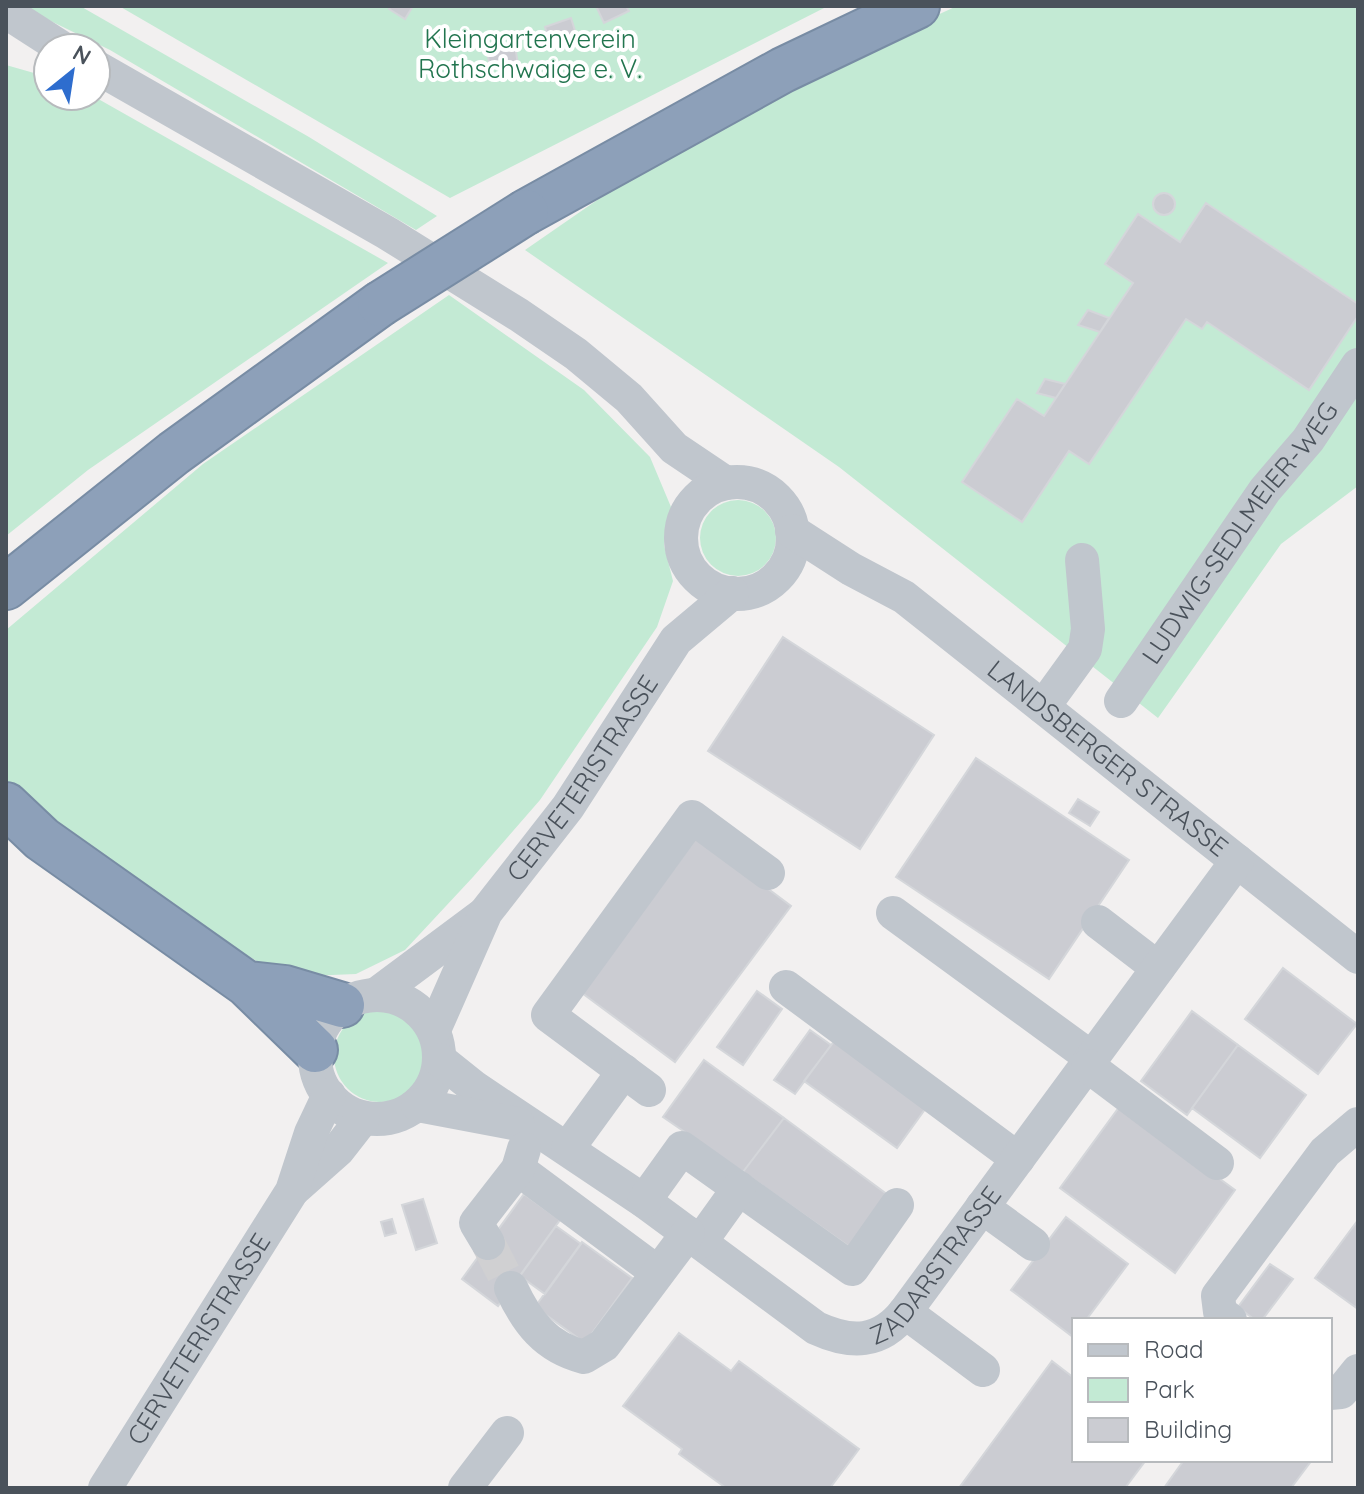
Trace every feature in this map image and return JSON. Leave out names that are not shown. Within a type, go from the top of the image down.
[{"type":"highway","points":[[6,587],[174,453],[380,304],[526,212],[783,70],[917,6]]},
{"type":"highway","points":[[6,805],[24,832],[247,984],[315,1050]]},
{"type":"highway","points":[[247,984],[360,1000]]},
{"type":"street","points":[[6,12],[37,32]]},
{"type":"street","points":[[6,40],[32,46]]},
{"type":"street","points":[[112,76],[387,233],[519,315],[576,354],[629,398],[674,448],[726,483],[760,487],[776,498],[787,513],[792,531],[788,561],[780,574],[760,589],[732,593],[708,586],[691,569],[681,539],[689,507],[674,448]]},
{"type":"street","name":"LUDWIG-SEDLMEIER-WEG","points":[[1121,701],[1265,490],[1308,440],[1358,365]]},
{"type":"street","points":[[689,507],[708,490],[726,483]]},
{"type":"street","name":"LANDSBERGER STRASSE","points":[[792,531],[851,569],[904,597],[1358,957]]},
{"type":"street","points":[[1043,707],[1085,649],[1088,629],[1082,560]]},
{"type":"street","name":"CERVETERISTRASSE","points":[[676,640],[691,569]]},
{"type":"street","points":[[780,574],[851,569]]},
{"type":"street","name":"CERVETERISTRASSE","points":[[315,1050],[329,1018],[360,1000],[486,912],[568,807],[676,640],[732,593]]},
{"type":"street","points":[[568,1148],[636,1080],[548,1015],[692,817],[768,873]]},
{"type":"street","name":"ZADARSTRASSE","points":[[437,1045],[530,1125],[644,1201],[816,1328],[838,1338],[858,1341],[871,1338],[895,1324],[905,1312],[1237,861]]},
{"type":"street","name":"CERVETERISTRASSE","points":[[418,1105],[436,1079],[437,1045],[486,912]]},
{"type":"street","points":[[893,913],[1217,1163]]},
{"type":"street","points":[[1098,922],[1158,968]]},
{"type":"street","points":[[786,987],[1018,1159]]},
{"type":"street","points":[[360,1000],[412,1005],[437,1045]]},
{"type":"street","points":[[315,1050],[320,1082],[346,1111],[363,1118],[389,1119],[418,1105]]},
{"type":"street","name":"CERVETERISTRASSE","points":[[105,1488],[292,1191],[329,1095]]},
{"type":"street","name":"ZADARSTRASSE","points":[[418,1105],[530,1125]]},
{"type":"street","name":"CERVETERISTRASSE","points":[[292,1191],[338,1150],[363,1118]]},
{"type":"street","points":[[1228,1318],[1220,1312],[1218,1296],[1325,1152],[1358,1124]]},
{"type":"street","points":[[488,1243],[476,1223],[518,1169],[530,1125]]},
{"type":"street","points":[[644,1201],[682,1148],[852,1269],[897,1205]]},
{"type":"street","points":[[518,1169],[657,1272]]},
{"type":"street","points":[[511,1288],[526,1321],[566,1352],[584,1357],[604,1345],[657,1272],[739,1188]]},
{"type":"street","points":[[982,1207],[1033,1244]]},
{"type":"street","points":[[905,1312],[983,1370]]},
{"type":"street","points":[[1332,1393],[1341,1392],[1358,1371]]},
{"type":"street","points":[[465,1488],[507,1433]]},
{"type":"green space","points":[[20,6],[80,6],[309,137],[437,216],[416,230],[112,51],[112,32],[73,32]]},
{"type":"green space","name":"Kleingartenverein Rothschwaige e. V.","points":[[119,6],[828,6],[450,198]]},
{"type":"green space","points":[[957,6],[1358,6],[1358,486],[1281,544],[1158,718],[839,467],[525,250],[671,149],[885,39]]},
{"type":"green space","points":[[6,65],[32,72],[32,112],[112,112],[112,107],[388,263],[88,470],[6,536]]},
{"type":"green space","points":[[449,295],[584,390],[650,457],[671,507],[664,545],[673,581],[657,627],[540,800],[473,877],[405,950],[356,974],[307,976],[264,965],[202,931],[6,786],[6,630],[203,464]]},
{"type":"green space","points":[[738,500],[752,503],[765,511],[773,524],[776,538],[773,552],[765,565],[752,573],[738,576],[724,573],[711,565],[703,552],[700,538],[703,524],[711,511],[724,503]]},
{"type":"green space","points":[[380,1010],[398,1014],[412,1024],[422,1038],[426,1056],[422,1074],[412,1088],[398,1098],[380,1102],[362,1098],[348,1088],[338,1074],[334,1056],[338,1038],[348,1024],[362,1014]]},
{"type":"building","points":[[391,6],[413,6],[405,19],[389,9]]},
{"type":"building","points":[[596,6],[626,6],[629,11],[604,23]]},
{"type":"building","points":[[571,18],[577,37],[550,45],[545,27]]},
{"type":"building","points":[[515,45],[518,65],[490,68],[487,50]]},
{"type":"building","points":[[1160,193],[1168,193],[1175,204],[1168,215],[1160,215],[1153,208],[1153,200]]},
{"type":"building","points":[[1206,203],[1358,304],[1358,316],[1309,390],[1207,322],[1202,329],[1186,319],[1089,464],[1069,451],[1022,522],[962,482],[1017,399],[1044,416],[1133,283],[1105,264],[1138,214],[1180,242]]},
{"type":"building","points":[[1088,310],[1109,318],[1100,332],[1078,325]]},
{"type":"building","points":[[1045,379],[1065,384],[1056,398],[1037,393]]},
{"type":"building","points":[[783,637],[934,735],[860,849],[708,751]]},
{"type":"building","points":[[976,758],[1129,860],[1049,979],[896,877]]},
{"type":"building","points":[[1078,799],[1099,812],[1090,826],[1069,813]]},
{"type":"building","points":[[698,836],[791,906],[675,1062],[582,993]]},
{"type":"building","points":[[1283,968],[1357,1024],[1318,1074],[1245,1019]]},
{"type":"building","points":[[757,991],[782,1009],[743,1065],[717,1047]]},
{"type":"building","points":[[1192,1011],[1238,1045],[1187,1115],[1141,1081]]},
{"type":"building","points":[[810,1030],[831,1045],[795,1094],[774,1080]]},
{"type":"building","points":[[839,1035],[931,1101],[897,1148],[804,1081]]},
{"type":"building","points":[[1238,1045],[1306,1095],[1260,1158],[1192,1108]]},
{"type":"building","points":[[704,1060],[784,1118],[743,1172],[663,1117]]},
{"type":"building","points":[[1120,1106],[1235,1190],[1175,1273],[1060,1188]]},
{"type":"building","points":[[784,1118],[888,1195],[851,1248],[743,1172]]},
{"type":"building","points":[[524,1194],[560,1220],[498,1306],[462,1279]]},
{"type":"building","points":[[423,1199],[437,1243],[416,1250],[402,1205]]},
{"type":"building","points":[[1066,1217],[1128,1264],[1088,1318],[1072,1318],[1072,1336],[1011,1290]]},
{"type":"building","points":[[392,1219],[396,1233],[385,1236],[381,1222]]},
{"type":"building","points":[[1358,1220],[1358,1309],[1315,1278]]},
{"type":"building","points":[[556,1226],[581,1244],[545,1294],[520,1276]]},
{"type":"building","points":[[582,1242],[632,1278],[585,1343],[535,1307]]},
{"type":"building","points":[[1270,1264],[1293,1279],[1264,1318],[1252,1318],[1238,1307]]},
{"type":"building","points":[[679,1333],[731,1371],[739,1361],[859,1449],[830,1488],[726,1488],[679,1454],[682,1449],[623,1406]]},
{"type":"building","points":[[1052,1361],[1072,1376],[1072,1462],[1144,1462],[1125,1488],[959,1488]]},
{"type":"building","points":[[1183,1462],[1310,1462],[1291,1488],[1164,1488]]},
{"type":"tunnel","points":[[488,1243],[511,1288]]}]
